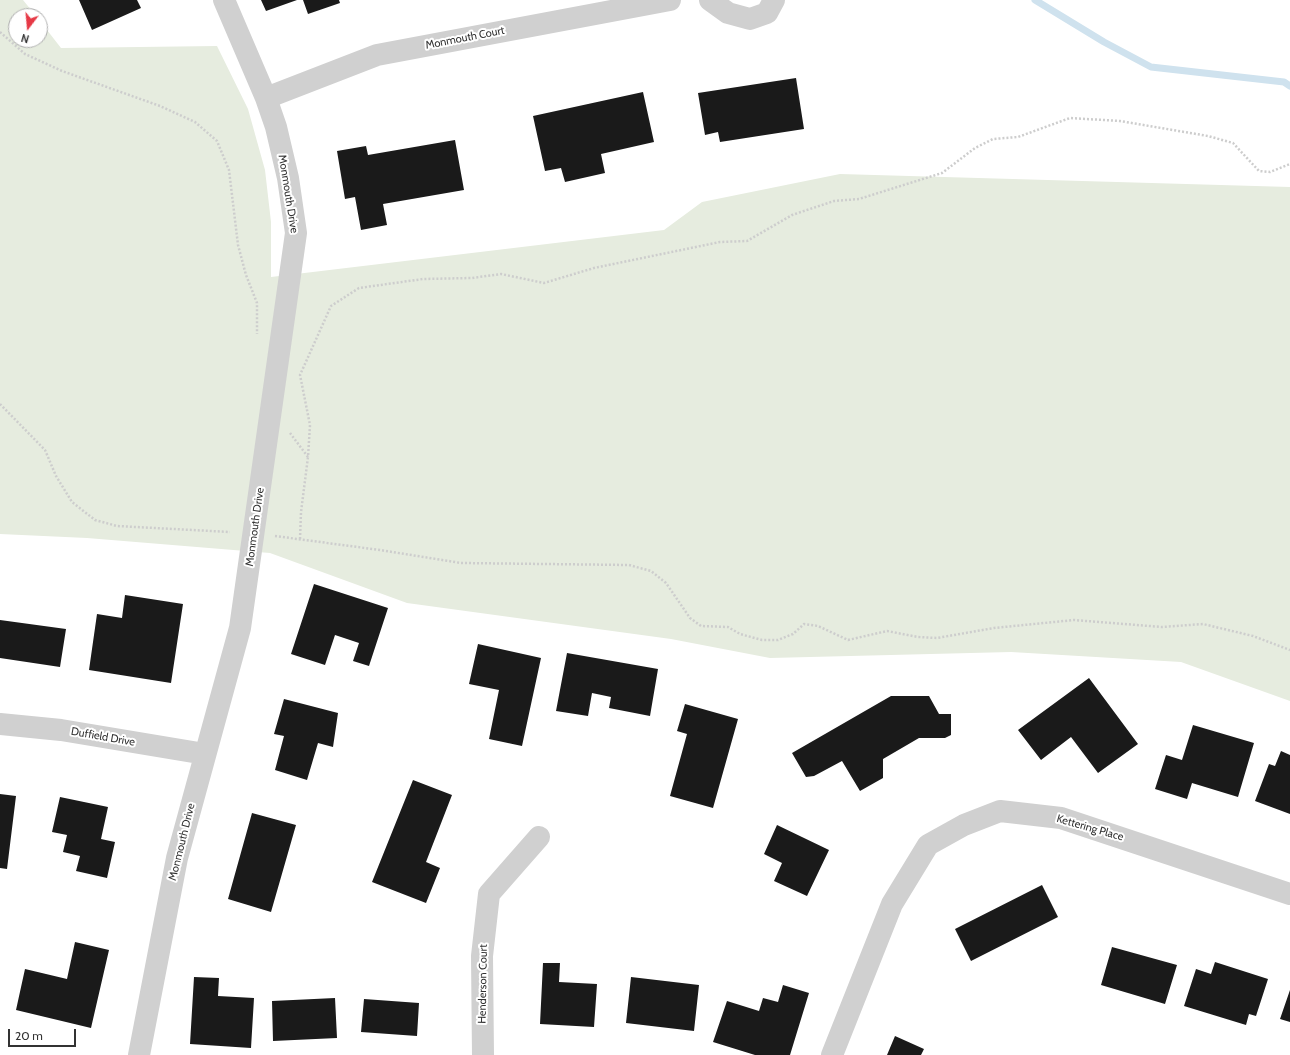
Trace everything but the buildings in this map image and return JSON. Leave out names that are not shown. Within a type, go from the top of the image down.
[{"type":"street","name":"Monmouth Drive","points":[[139,1055],[177,858],[240,628],[296,233],[288,178],[276,127],[266,98],[224,0]]},
{"type":"street","name":"Monmouth Court","points":[[266,98],[377,55],[670,0]]},
{"type":"street","points":[[710,0],[728,13],[750,18],[767,13],[774,0]]},
{"type":"street","name":"Duffield Drive","points":[[0,724],[61,730],[205,754]]},
{"type":"street","name":"Kettering Place","points":[[832,1055],[892,904],[928,845],[964,825],[1000,811],[1061,818],[1290,894]]},
{"type":"street","name":"Henderson Court","points":[[483,1055],[482,956],[489,894],[539,837]]},
{"type":"path","points":[[0,32],[25,54],[62,71],[160,106],[195,122],[217,141],[229,170],[238,245],[246,275],[257,303],[257,339]]},
{"type":"path","points":[[300,539],[301,512],[308,457],[310,425],[300,375],[331,306],[359,288],[423,280],[472,278],[501,274],[544,282],[594,268],[698,246],[720,242],[746,241],[792,215],[834,201],[867,196],[942,173],[975,148],[993,139],[1018,137],[1070,118],[1120,121],[1208,136],[1232,143],[1259,171],[1270,172],[1290,164]]},
{"type":"path","points":[[0,404],[45,450],[56,476],[72,502],[95,520],[117,526],[254,534],[300,539],[461,563],[629,565],[651,571],[666,583],[690,618],[701,626],[728,627],[740,634],[762,640],[778,640],[793,634],[804,624],[818,626],[848,640],[887,631],[918,637],[937,638],[994,628],[1074,620],[1162,627],[1203,624],[1253,636],[1290,650]]},
{"type":"path","points":[[271,408],[308,457]]},
{"type":"shaded area","points":[[0,0],[23,0],[30,8],[8,8],[8,48],[48,48],[48,31],[61,48],[217,46],[248,109],[265,170],[271,222],[271,277],[664,230],[702,202],[840,174],[1290,187],[1290,701],[1181,662],[1011,652],[770,658],[671,639],[407,603],[270,553],[87,538],[0,534]]},
{"type":"waterway","points":[[1035,0],[1104,42],[1151,67],[1284,82],[1290,86]]}]
